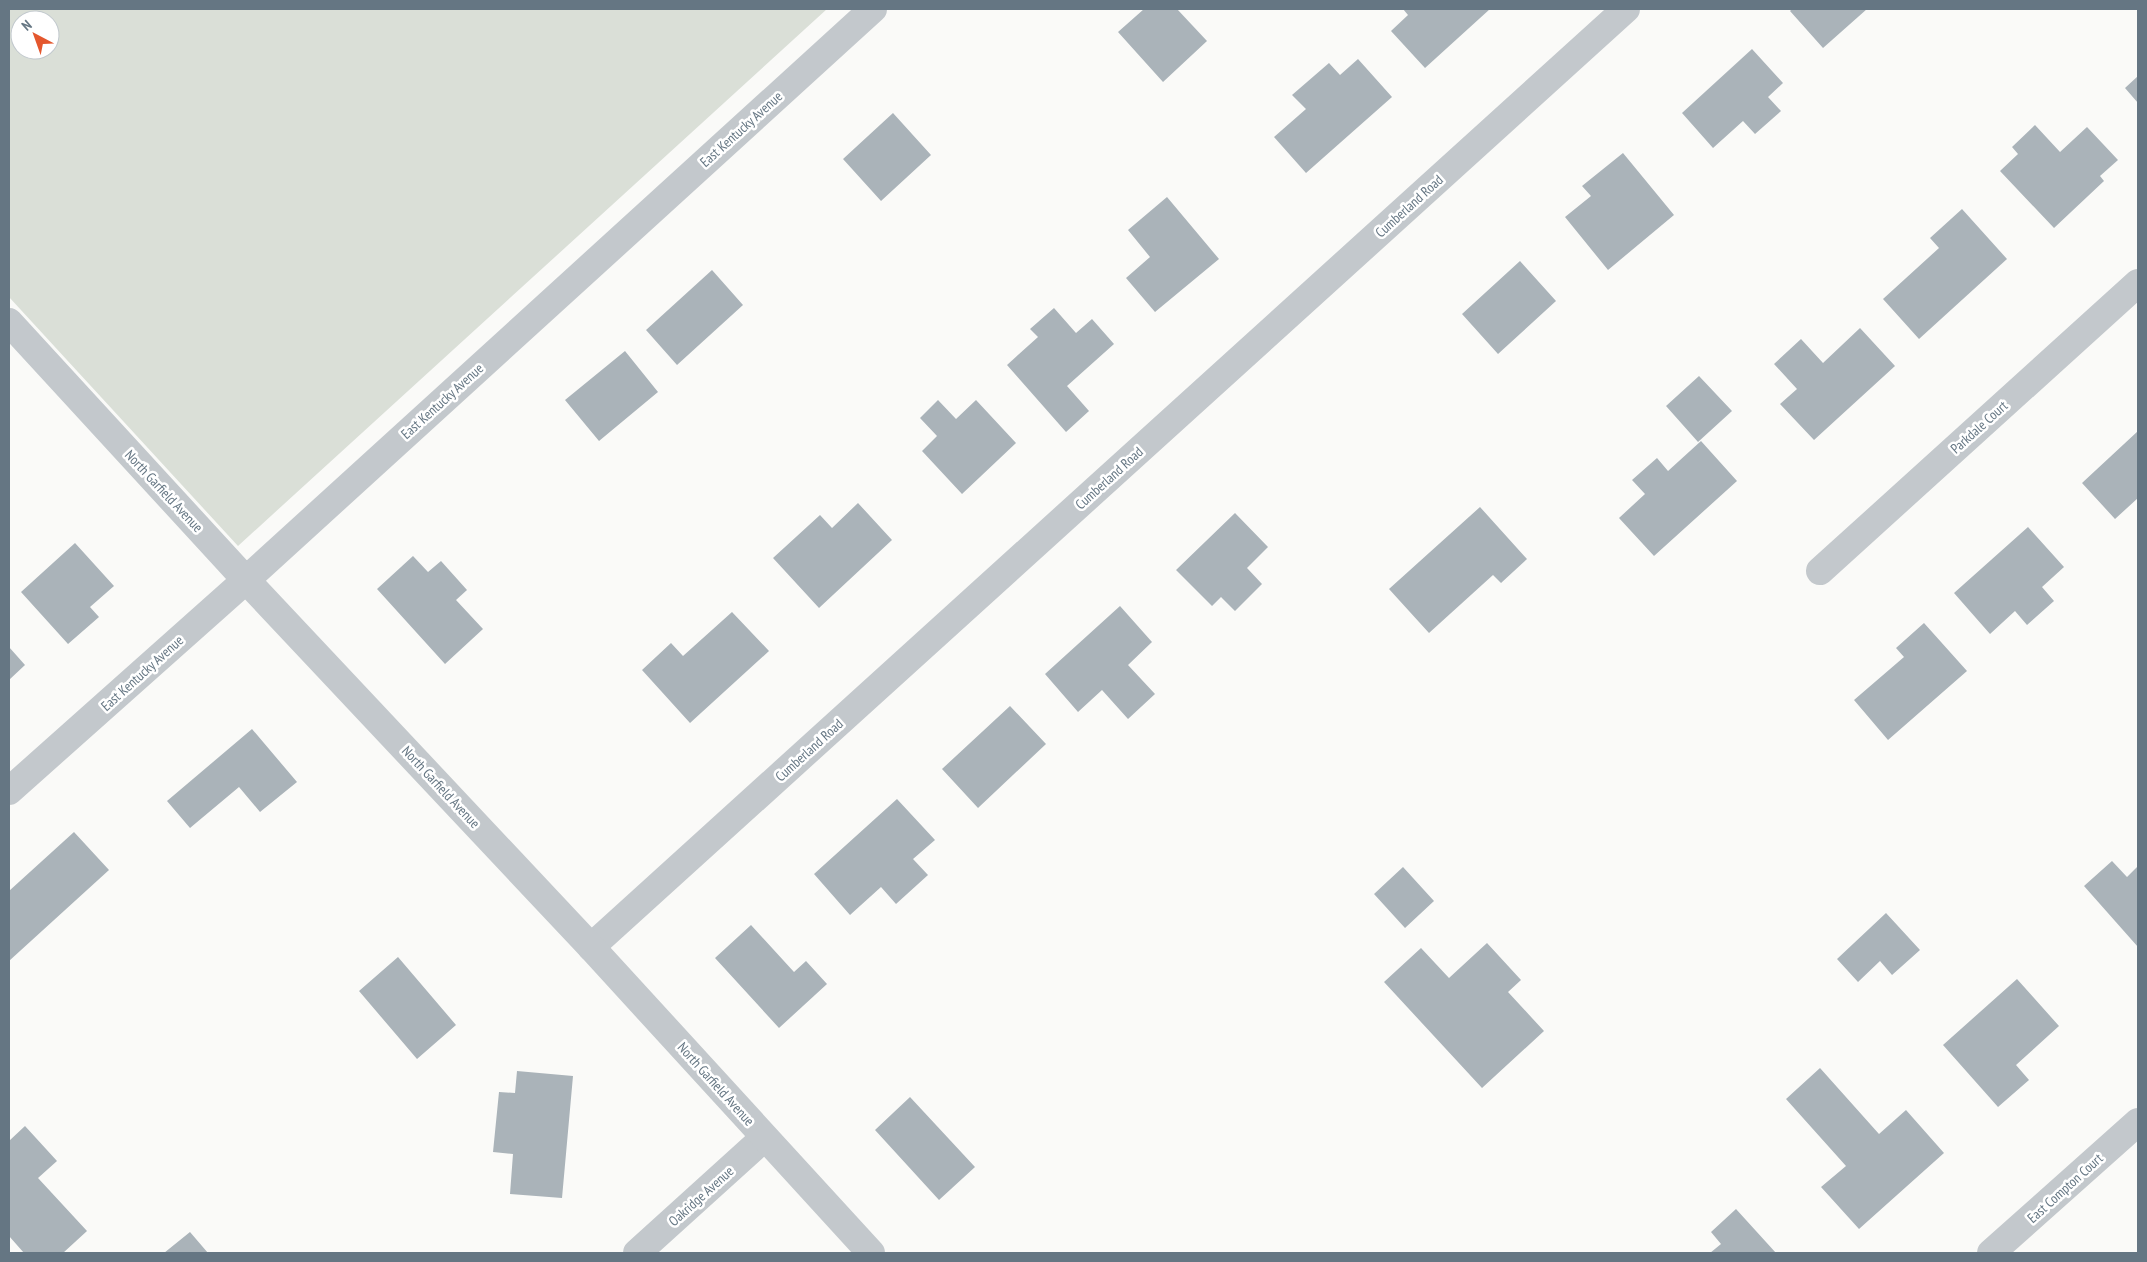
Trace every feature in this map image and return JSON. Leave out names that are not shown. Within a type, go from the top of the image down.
[{"type":"street","name":"East Kentucky Avenue","points":[[9,791],[246,580],[873,9]]},
{"type":"street","name":"Cumberland Road","points":[[591,947],[1626,9]]},
{"type":"street","name":"Parkdale Court","points":[[1820,571],[2138,283]]},
{"type":"street","name":"North Garfield Avenue","points":[[9,322],[246,580],[591,947],[870,1253]]},
{"type":"street","name":"East Compton Court","points":[[1992,1253],[2138,1122]]},
{"type":"street","name":"Oakridge Avenue","points":[[637,1253],[764,1138]]},
{"type":"shaded area","points":[[9,9],[827,9],[238,546],[9,297]]},
{"type":"building","points":[[1144,9],[1177,9],[1207,41],[1163,82],[1118,32]]},
{"type":"building","points":[[1403,9],[1490,9],[1425,68],[1391,31],[1408,15]]},
{"type":"building","points":[[1792,9],[1867,9],[1823,48],[1790,11]]},
{"type":"building","points":[[1752,49],[1783,83],[1768,97],[1781,111],[1755,134],[1743,121],[1713,148],[1682,113]]},
{"type":"building","points":[[1358,59],[1392,97],[1306,173],[1274,137],[1306,109],[1292,95],[1329,63],[1340,75]]},
{"type":"building","points":[[2138,76],[2138,103],[2125,88]]},
{"type":"building","points":[[893,113],[931,155],[881,201],[843,159]]},
{"type":"building","points":[[2035,125],[2060,152],[2087,127],[2118,160],[2100,176],[2104,181],[2054,228],[2000,171],[2018,154],[2012,147]]},
{"type":"building","points":[[1623,153],[1674,215],[1608,270],[1565,217],[1591,196],[1582,186]]},
{"type":"building","points":[[1167,197],[1219,259],[1155,312],[1126,278],[1150,257],[1128,230]]},
{"type":"building","points":[[1962,209],[2007,259],[1919,339],[1883,299],[1939,248],[1930,238]]},
{"type":"building","points":[[1520,261],[1556,301],[1498,354],[1462,314]]},
{"type":"building","points":[[712,270],[743,305],[677,365],[646,330]]},
{"type":"building","points":[[1054,308],[1076,333],[1092,319],[1114,344],[1067,386],[1089,411],[1066,432],[1007,365],[1038,337],[1030,329]]},
{"type":"building","points":[[1860,328],[1895,366],[1814,440],[1780,404],[1797,389],[1774,364],[1801,339],[1823,363]]},
{"type":"building","points":[[625,351],[658,392],[599,441],[565,400]]},
{"type":"building","points":[[1699,376],[1732,411],[1698,442],[1666,406]]},
{"type":"building","points":[[938,400],[956,419],[976,400],[1016,443],[962,494],[922,451],[937,436],[920,418]]},
{"type":"building","points":[[2138,431],[2138,498],[2115,519],[2082,483]]},
{"type":"building","points":[[1701,441],[1737,481],[1654,556],[1619,518],[1645,494],[1632,480],[1657,458],[1668,471]]},
{"type":"building","points":[[858,503],[892,540],[819,608],[773,558],[820,515],[832,528]]},
{"type":"building","points":[[1480,507],[1527,559],[1501,583],[1493,575],[1429,633],[1389,589]]},
{"type":"building","points":[[1235,513],[1268,547],[1247,568],[1262,584],[1235,611],[1221,597],[1212,606],[1176,570]]},
{"type":"building","points":[[2028,527],[2064,567],[2042,587],[2054,601],[2027,625],[2015,611],[1990,634],[1954,593]]},
{"type":"building","points":[[75,543],[114,586],[90,607],[99,617],[68,644],[21,592]]},
{"type":"building","points":[[413,556],[428,572],[441,561],[467,590],[456,600],[483,629],[445,664],[377,589]]},
{"type":"building","points":[[1120,606],[1152,642],[1128,665],[1155,694],[1128,719],[1102,690],[1078,712],[1045,674]]},
{"type":"building","points":[[732,612],[769,651],[690,723],[642,670],[671,643],[683,656]]},
{"type":"building","points":[[1924,623],[1967,671],[1888,740],[1854,700],[1904,657],[1896,648]]},
{"type":"building","points":[[9,647],[25,665],[9,680]]},
{"type":"building","points":[[1010,706],[1046,744],[978,808],[942,769]]},
{"type":"building","points":[[252,729],[297,782],[260,812],[239,787],[190,828],[167,801]]},
{"type":"building","points":[[897,799],[935,840],[913,859],[928,875],[896,904],[881,887],[850,915],[814,874]]},
{"type":"building","points":[[74,832],[109,870],[9,961],[9,891]]},
{"type":"building","points":[[2112,861],[2127,877],[2138,866],[2138,947],[2084,886]]},
{"type":"building","points":[[1403,867],[1434,901],[1405,928],[1374,894]]},
{"type":"building","points":[[1886,913],[1920,950],[1892,975],[1880,961],[1858,982],[1837,959]]},
{"type":"building","points":[[751,925],[794,972],[806,961],[827,984],[779,1028],[715,958]]},
{"type":"building","points":[[1487,943],[1521,980],[1508,992],[1544,1031],[1482,1088],[1384,982],[1421,948],[1449,978]]},
{"type":"building","points":[[398,957],[456,1025],[417,1059],[359,991]]},
{"type":"building","points":[[2017,979],[2059,1026],[2016,1065],[2029,1080],[1998,1107],[1943,1045]]},
{"type":"building","points":[[1820,1068],[1879,1134],[1906,1110],[1944,1153],[1859,1229],[1821,1187],[1846,1166],[1786,1099]]},
{"type":"building","points":[[517,1071],[573,1076],[562,1198],[510,1194],[513,1154],[493,1152],[499,1092],[515,1093]]},
{"type":"building","points":[[910,1097],[975,1167],[939,1200],[875,1130]]},
{"type":"building","points":[[25,1126],[57,1161],[38,1178],[87,1231],[63,1253],[24,1253],[9,1236],[9,1141]]},
{"type":"building","points":[[1736,1209],[1776,1253],[1710,1253],[1721,1244],[1711,1232]]},
{"type":"building","points":[[190,1232],[208,1253],[164,1253]]}]
